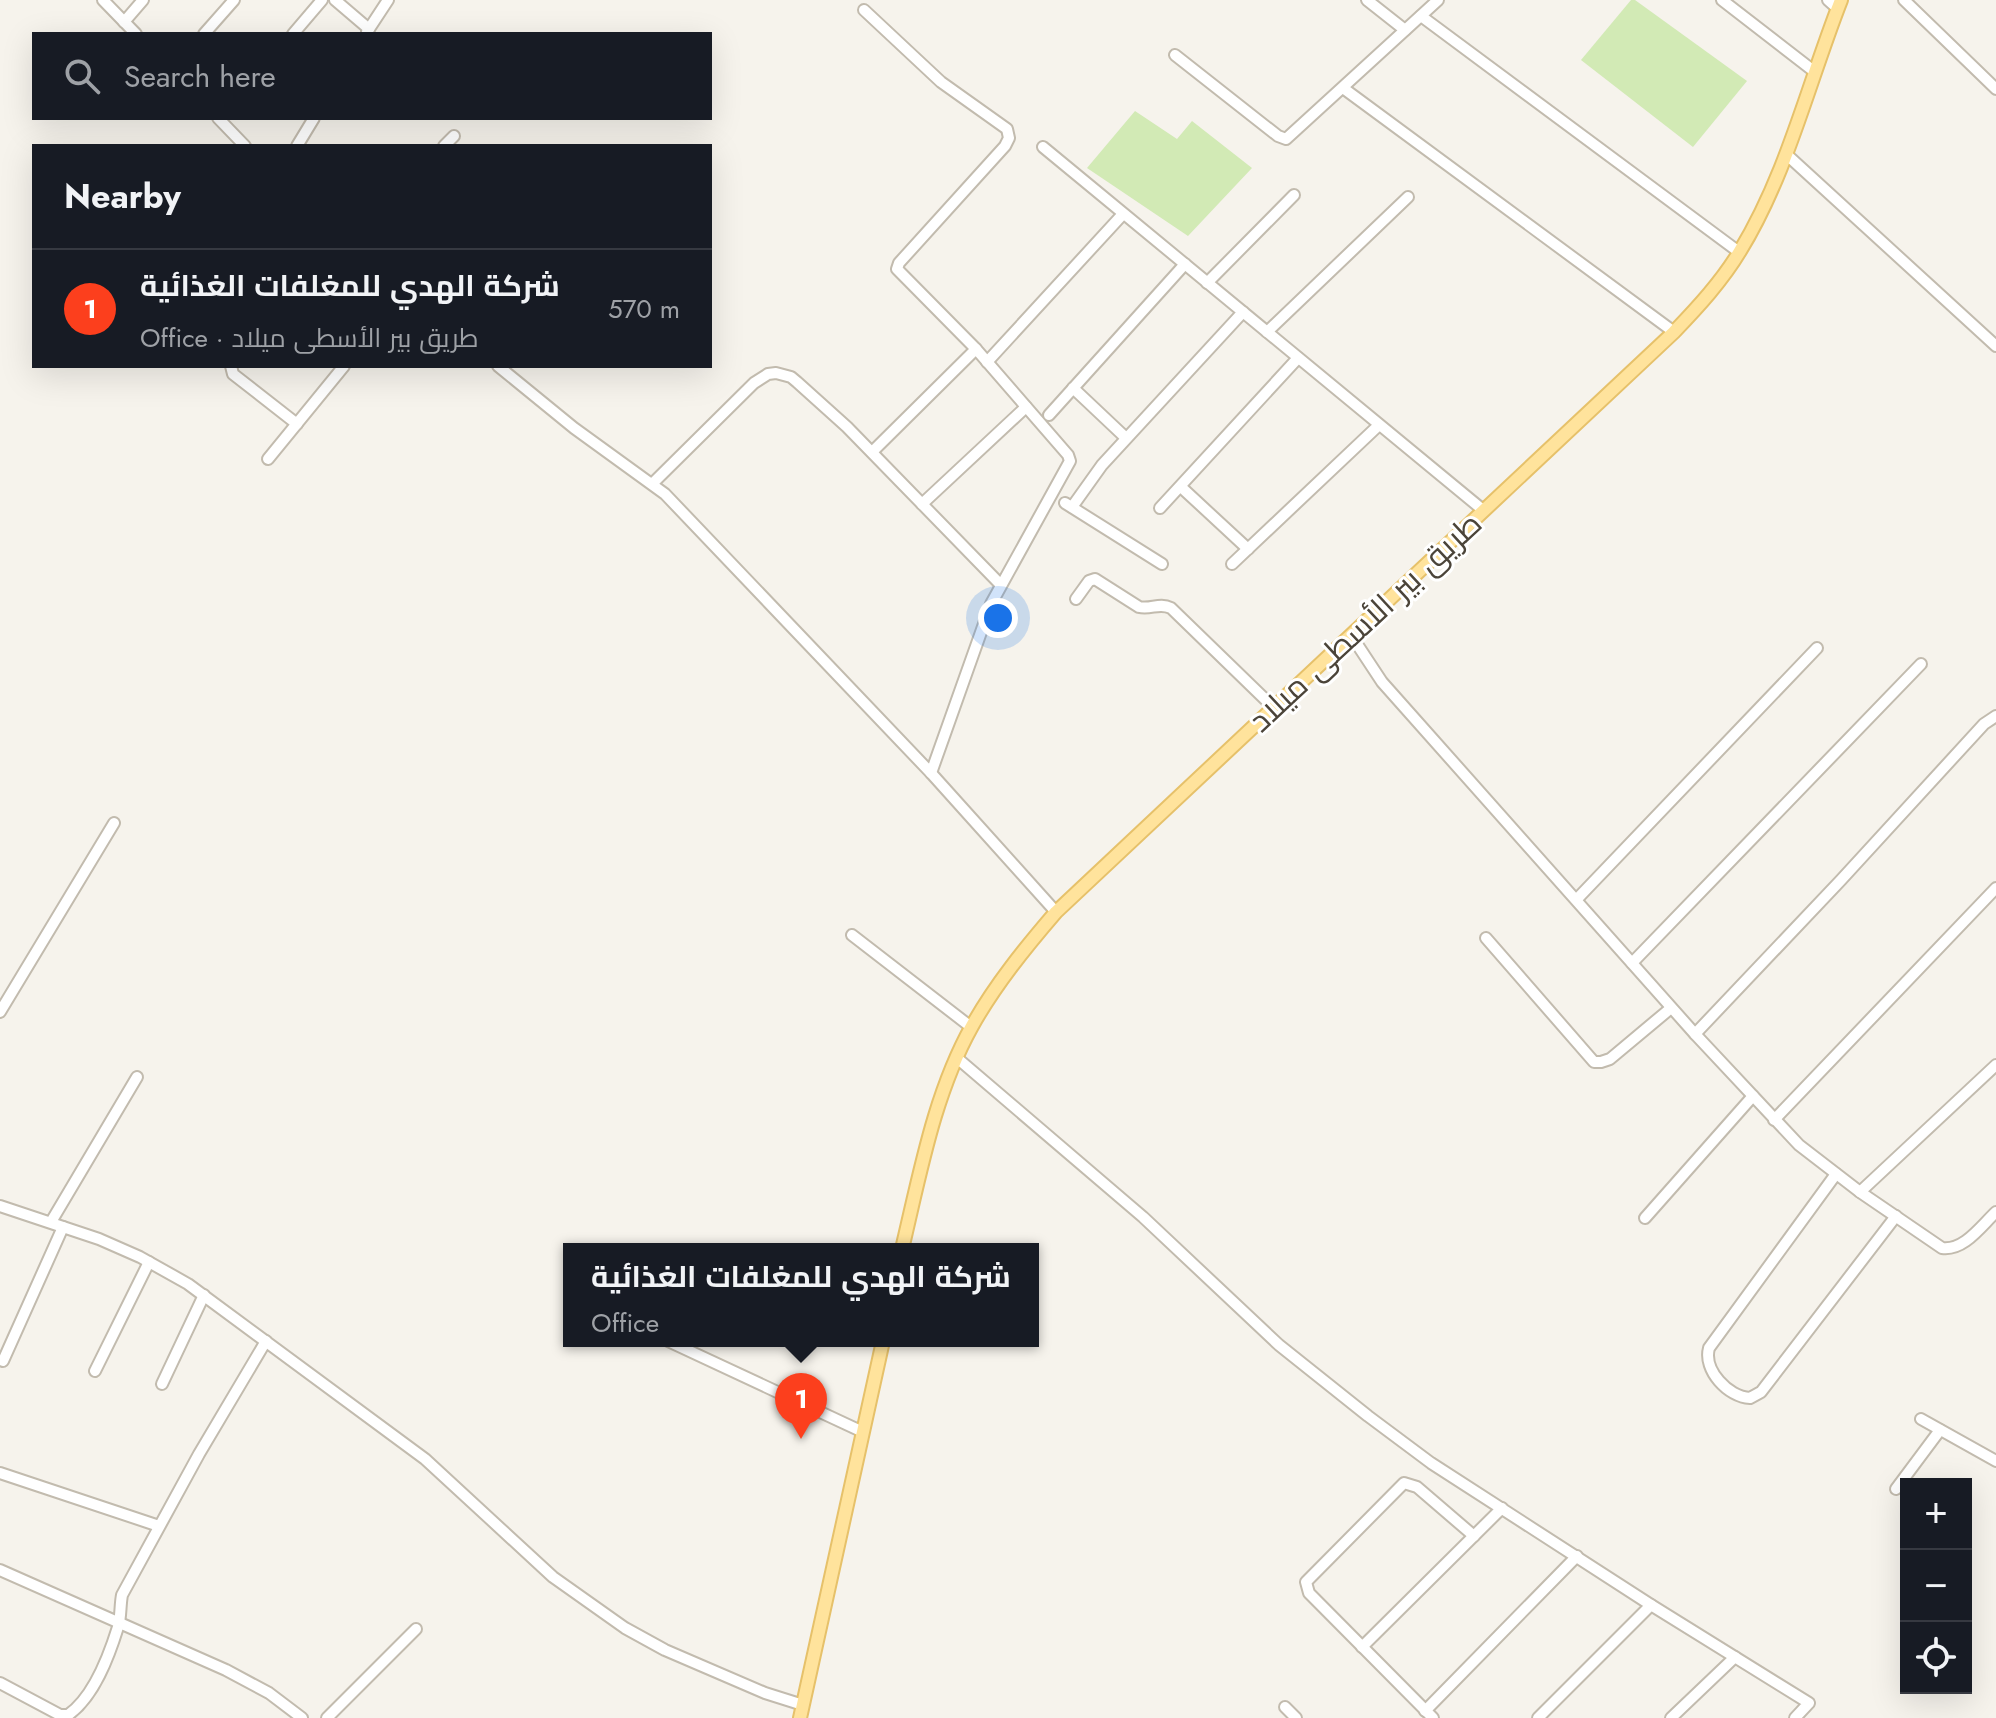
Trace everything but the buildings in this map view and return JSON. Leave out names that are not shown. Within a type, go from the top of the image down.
[{"type":"main road","name":"طريق بير الأسطى ميلاد","points":[[903,1243],[923,1160],[957,1058],[971,1027],[1010,967],[1056,912],[1674,332],[1709,294],[1759,217],[1786,154],[1835,3]]},
{"type":"main road","points":[[801,1711],[882,1347]]},
{"type":"street","points":[[103,0],[134,32]]},
{"type":"street","points":[[124,22],[143,0]]},
{"type":"street","points":[[206,32],[234,0]]},
{"type":"street","points":[[295,32],[322,0]]},
{"type":"street","points":[[335,0],[367,31],[388,0]]},
{"type":"street","points":[[1367,0],[1405,30]]},
{"type":"street","points":[[1175,55],[1283,139],[1290,136],[1438,0]]},
{"type":"street","points":[[1722,0],[1815,72]]},
{"type":"street","points":[[1904,0],[1996,89]]},
{"type":"street","points":[[864,10],[941,82],[1007,129],[1009,138],[1005,146],[897,267],[899,273],[976,349],[1068,455],[1070,465],[1000,584],[971,656],[931,773]]},
{"type":"street","points":[[1421,16],[1739,252]]},
{"type":"street","points":[[1343,88],[1674,332]]},
{"type":"street","points":[[221,120],[243,144]]},
{"type":"street","points":[[298,144],[313,120]]},
{"type":"street","points":[[446,144],[454,136]]},
{"type":"street","points":[[1043,147],[1483,510]]},
{"type":"street","points":[[1786,154],[1996,346]]},
{"type":"street","points":[[1207,283],[1294,195]]},
{"type":"street","points":[[1267,332],[1408,197]]},
{"type":"street","points":[[987,362],[1123,214]]},
{"type":"street","points":[[1049,415],[1185,264]]},
{"type":"street","points":[[1162,564],[1068,505],[1243,312]]},
{"type":"street","points":[[872,452],[976,349]]},
{"type":"street","points":[[1160,508],[1298,358]]},
{"type":"street","points":[[232,368],[233,374],[297,424]]},
{"type":"street","points":[[268,459],[342,368]]},
{"type":"street","points":[[500,368],[574,428],[653,483],[931,773],[1056,912]]},
{"type":"street","points":[[653,483],[754,383],[768,374],[784,374],[872,452],[1000,584]]},
{"type":"street","points":[[1073,388],[1126,438]]},
{"type":"street","points":[[922,504],[1026,407]]},
{"type":"street","points":[[1232,564],[1379,425]]},
{"type":"street","points":[[1181,487],[1248,549]]},
{"type":"street","points":[[1076,599],[1089,581],[1095,579],[1139,607],[1160,605],[1171,608],[1274,708]]},
{"type":"street","points":[[1351,635],[1382,682],[1774,1120],[1836,1174],[1942,1248],[1961,1245],[1996,1212]]},
{"type":"street","points":[[1577,899],[1817,648]]},
{"type":"street","points":[[1632,963],[1921,664]]},
{"type":"street","points":[[1695,1034],[1984,724],[1996,716]]},
{"type":"street","points":[[0,1012],[114,823]]},
{"type":"street","points":[[1774,1120],[1996,888]]},
{"type":"street","points":[[852,935],[971,1027]]},
{"type":"street","points":[[1486,938],[1594,1062],[1610,1059],[1671,1008]]},
{"type":"street","points":[[957,1058],[1143,1217],[1308,1370],[1431,1463],[1809,1703],[1795,1718]]},
{"type":"street","points":[[1860,1192],[1996,1065]]},
{"type":"street","points":[[51,1222],[137,1077]]},
{"type":"street","points":[[1645,1218],[1753,1096]]},
{"type":"street","points":[[1836,1174],[1709,1348],[1707,1358],[1711,1370],[1734,1394],[1750,1398],[1761,1392],[1896,1216]]},
{"type":"street","points":[[0,1206],[99,1239],[149,1262],[204,1295],[425,1459],[553,1577],[625,1628],[665,1650],[801,1711]]},
{"type":"street","points":[[3,1361],[63,1227]]},
{"type":"street","points":[[95,1371],[149,1262]]},
{"type":"street","points":[[162,1384],[204,1295]]},
{"type":"street","points":[[0,1683],[60,1715],[68,1715],[83,1703],[119,1623],[122,1595],[266,1341]]},
{"type":"street","points":[[681,1347],[863,1432]]},
{"type":"street","points":[[1921,1419],[1996,1461]]},
{"type":"street","points":[[1896,1489],[1940,1430]]},
{"type":"street","points":[[0,1473],[159,1526]]},
{"type":"street","points":[[1474,1536],[1417,1487],[1404,1483],[1306,1582],[1309,1593],[1429,1714],[1577,1556]]},
{"type":"street","points":[[1362,1647],[1502,1508]]},
{"type":"street","points":[[0,1570],[226,1670],[269,1693],[302,1718]]},
{"type":"street","points":[[1538,1718],[1651,1605]]},
{"type":"street","points":[[327,1718],[416,1629]]},
{"type":"street","points":[[1671,1718],[1735,1657]]},
{"type":"street","points":[[1285,1707],[1296,1718]]},
{"type":"green space","points":[[1631,0],[1747,81],[1693,147],[1581,60]]},
{"type":"green space","points":[[1135,111],[1177,139],[1192,121],[1252,168],[1188,236],[1087,168]]},
{"type":"place","name":"شركة الهدي للمغلفات الغذائية","points":[[801,1439]]}]
